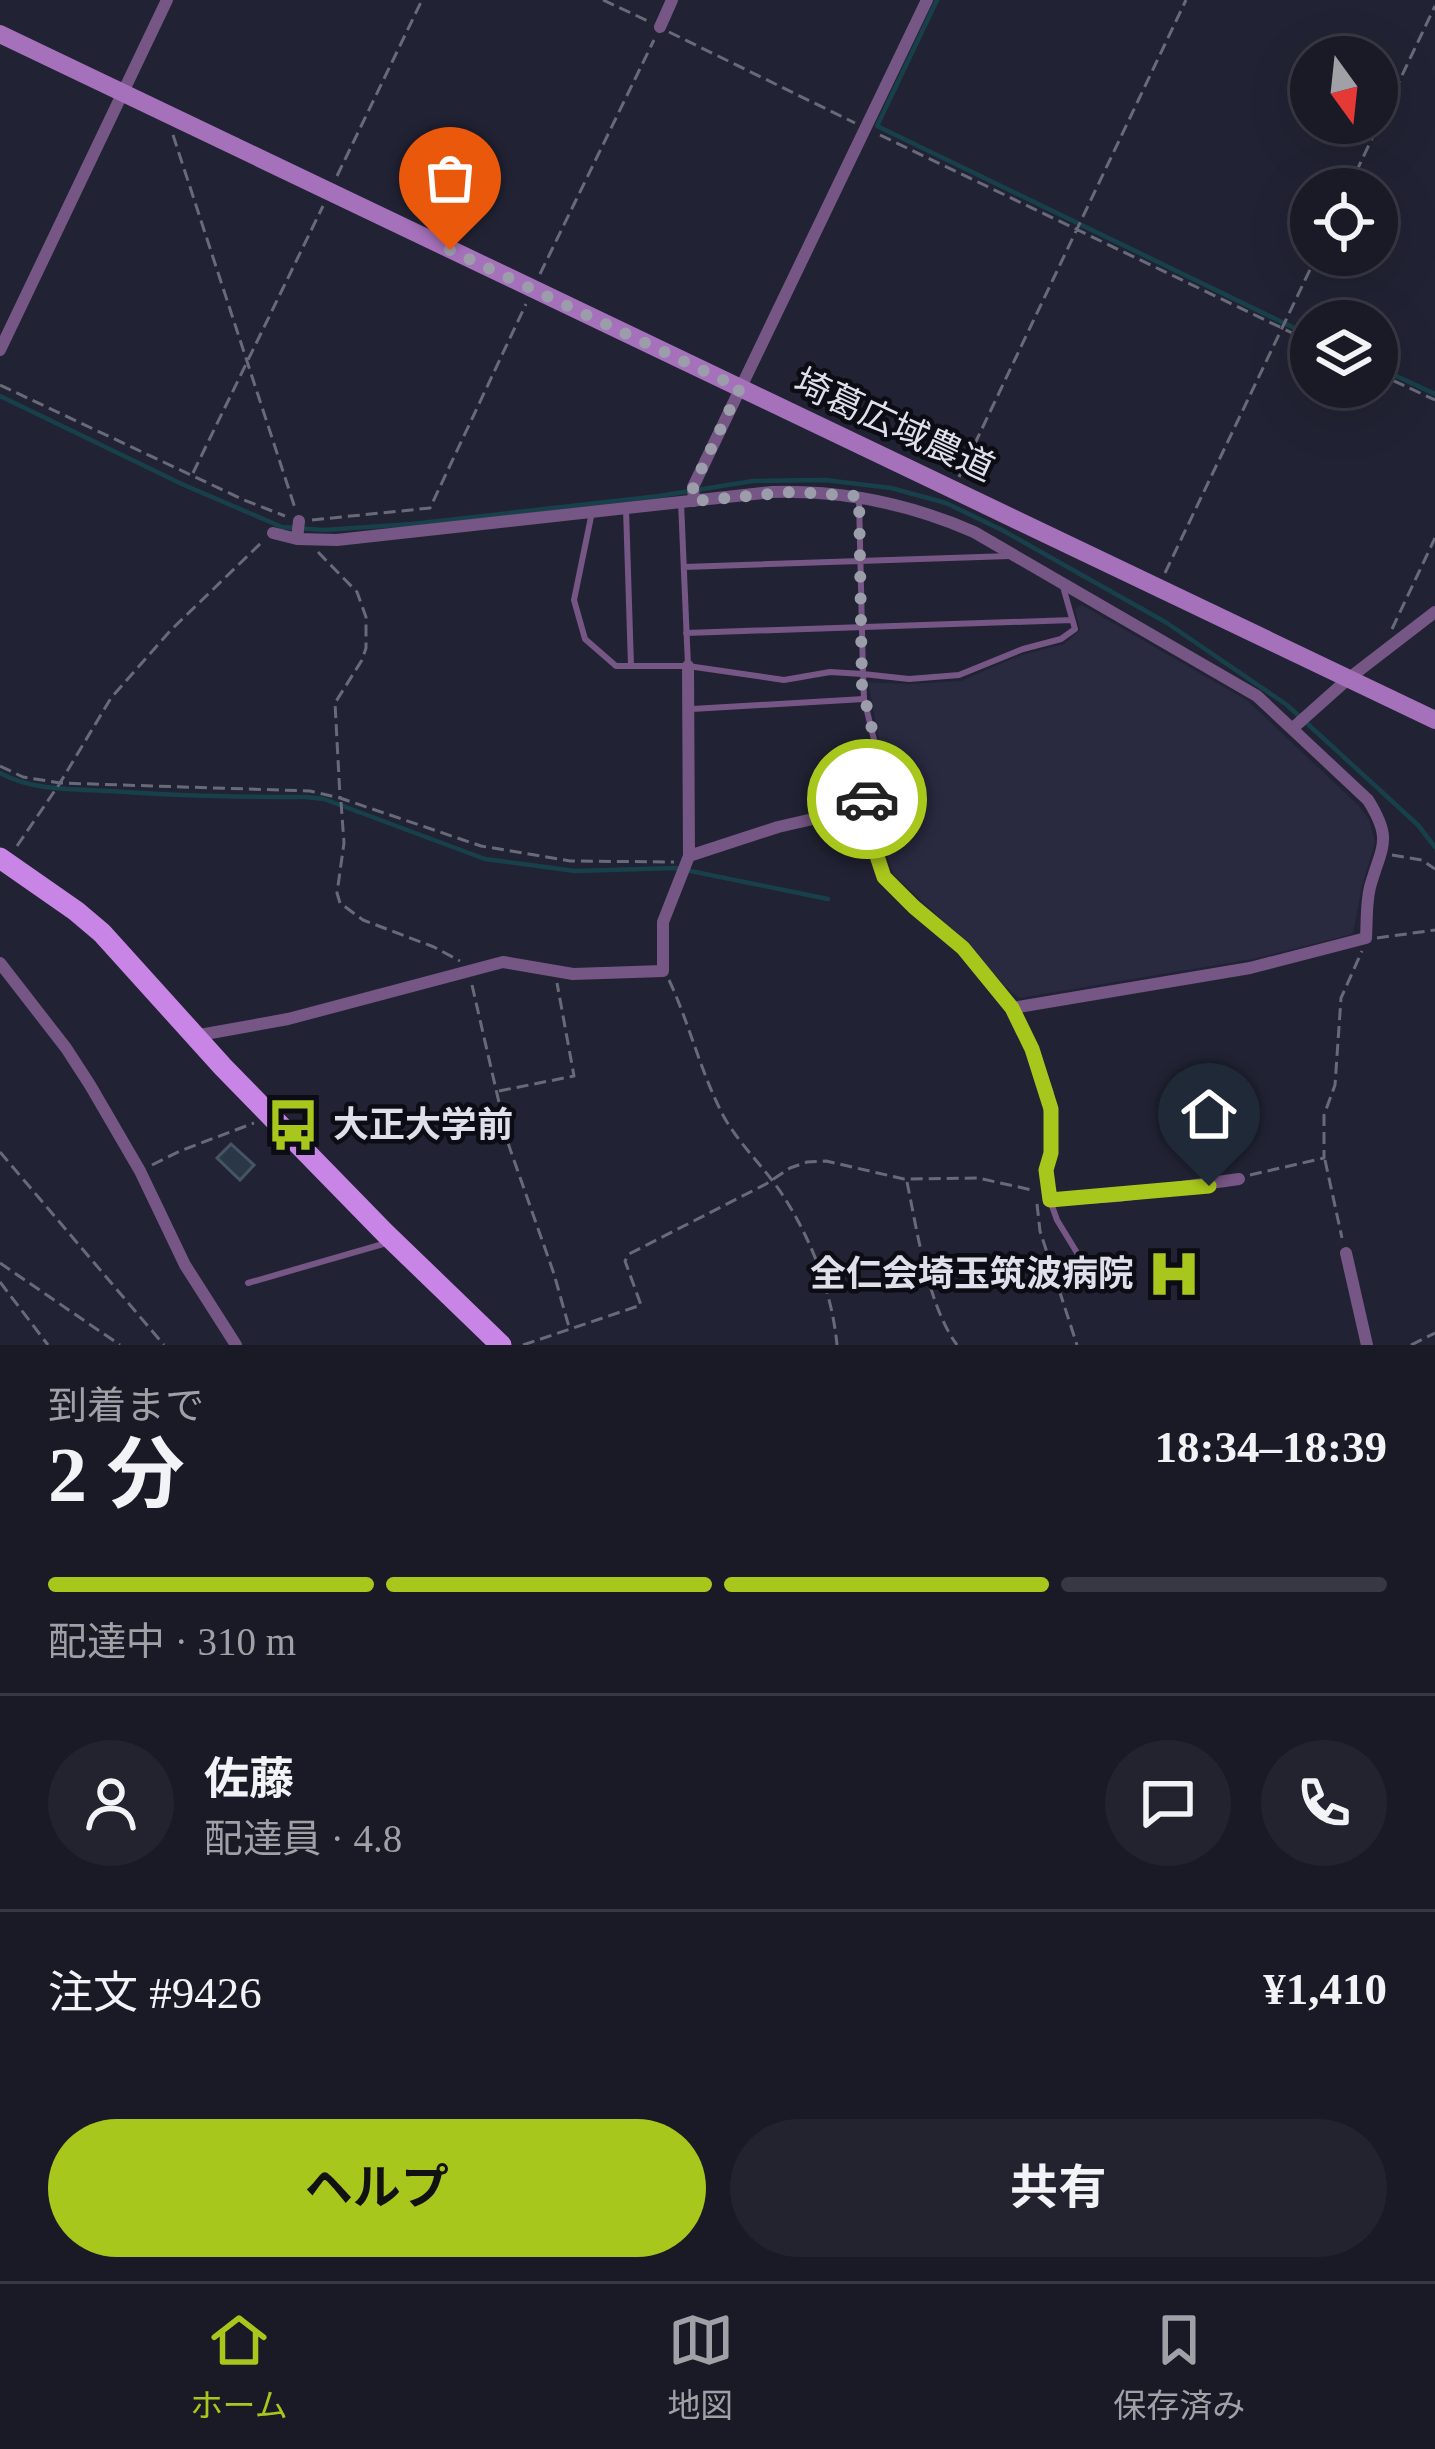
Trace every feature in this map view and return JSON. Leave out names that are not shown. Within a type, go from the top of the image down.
[{"type":"main road","points":[[3,861],[102,933],[194,1036],[501,1345]]},
{"type":"street","points":[[0,350],[167,0]]},
{"type":"street","points":[[660,27],[672,0]]},
{"type":"street","points":[[689,497],[927,0]]},
{"type":"street","name":"埼葛広域農道","points":[[0,34],[1435,720]]},
{"type":"street","points":[[273,533],[337,540],[689,497],[792,492],[859,496],[938,516],[1017,556],[1256,696],[1368,800],[1384,831],[1369,892],[1366,938],[1250,968],[1012,1008]]},
{"type":"street","points":[[299,521],[304,540]]},
{"type":"street","points":[[1293,728],[1435,612]]},
{"type":"street","points":[[194,1036],[287,1019],[512,962],[595,974],[663,970],[663,922],[687,865],[688,666]]},
{"type":"street","points":[[687,865],[778,827],[861,808],[884,877],[963,948],[1012,1008],[1032,1049],[1048,1094],[1052,1132],[1042,1192],[1140,1193],[1239,1179]]},
{"type":"street","points":[[0,963],[66,1048],[140,1171],[184,1265],[236,1345]]},
{"type":"street","points":[[1346,1253],[1367,1345]]},
{"type":"lane","points":[[859,496],[864,699],[882,772],[861,808]]},
{"type":"lane","points":[[688,666],[684,567],[689,497]]},
{"type":"lane","points":[[626,508],[631,666]]},
{"type":"lane","points":[[592,512],[574,600],[585,639],[616,667],[688,666],[784,680],[830,672],[910,679],[959,675],[1023,649],[1061,640],[1075,629],[1061,582]]},
{"type":"lane","points":[[684,567],[1017,556]]},
{"type":"lane","points":[[686,633],[1072,620]]},
{"type":"lane","points":[[688,709],[864,699]]},
{"type":"lane","points":[[1042,1192],[1079,1256]]},
{"type":"lane","points":[[248,1282],[393,1241]]},
{"type":"path","points":[[192,474],[422,0]]},
{"type":"path","points":[[0,385],[244,500],[299,521],[430,508],[660,27],[603,0]]},
{"type":"path","points":[[953,490],[1186,0]]},
{"type":"path","points":[[1358,168],[1435,6]]},
{"type":"path","points":[[170,116],[299,521]]},
{"type":"path","points":[[1078,228],[1290,332]]},
{"type":"path","points":[[1158,588],[1307,276]]},
{"type":"path","points":[[1398,383],[1435,400]]},
{"type":"path","points":[[3,861],[60,784],[111,698],[172,630],[273,533]]},
{"type":"path","points":[[1391,646],[1387,640],[1435,538]]},
{"type":"path","points":[[304,540],[357,592],[366,617],[362,660],[335,703],[344,842],[337,892],[345,908],[362,920],[434,947],[470,969],[519,1178],[570,1329]]},
{"type":"path","points":[[0,766],[23,777],[60,784],[310,791],[481,846],[570,861],[687,865]]},
{"type":"path","points":[[1382,854],[1423,860],[1435,869]]},
{"type":"path","points":[[1346,1253],[1324,1158],[1324,1115],[1335,1085],[1341,998],[1366,940],[1435,930]]},
{"type":"path","points":[[663,970],[721,1111],[736,1138],[782,1194],[813,1253],[838,1345]]},
{"type":"path","points":[[497,1092],[574,1076],[555,971]]},
{"type":"path","points":[[140,1171],[272,1116]]},
{"type":"path","points":[[0,1152],[164,1345]]},
{"type":"path","points":[[1239,1179],[1324,1158]]},
{"type":"path","points":[[523,1345],[640,1305],[625,1261],[629,1254],[790,1168],[826,1162],[906,1179],[978,1178],[1042,1192],[1040,1231],[1077,1345]]},
{"type":"path","points":[[906,1179],[923,1258],[945,1327],[957,1345]]},
{"type":"path","points":[[0,1263],[120,1345]]},
{"type":"path","points":[[0,1282],[48,1345]]},
{"type":"path","points":[[1411,1345],[1435,1333]]},
{"type":"shaded area","points":[[1082,605],[1248,701],[1358,805],[1369,819],[1375,843],[1353,934],[1253,959],[1020,998],[894,875],[868,804],[885,772],[868,682],[961,681],[1021,655],[1064,644],[1080,630],[1075,609]]},
{"type":"building","points":[[231,1144],[254,1165],[240,1180],[217,1158]]},
{"type":"waterway","points":[[937,0],[877,126],[1290,326]]},
{"type":"waterway","points":[[1398,377],[1435,394]]},
{"type":"waterway","points":[[0,396],[282,527],[324,530],[412,524],[753,481],[825,480],[891,488],[946,503],[1167,623],[1287,705],[1418,825],[1435,847]]},
{"type":"waterway","points":[[0,773],[26,783],[67,789],[324,799],[485,859],[575,871],[676,868],[828,899]]},
{"type":"way so far","points":[[450,250],[740,388],[693,487],[694,501],[792,492],[859,496],[862,686],[882,772],[867,799]]},
{"type":"place","name":"大正大学前","points":[[293,1125]]},
{"type":"place","name":"全仁会埼玉筑波病院","points":[[1174,1274]]},
{"type":"route","points":[[867,799],[861,808],[884,877],[963,948],[1012,1008],[1032,1049],[1051,1109],[1046,1170],[1050,1200],[1209,1186]]}]
